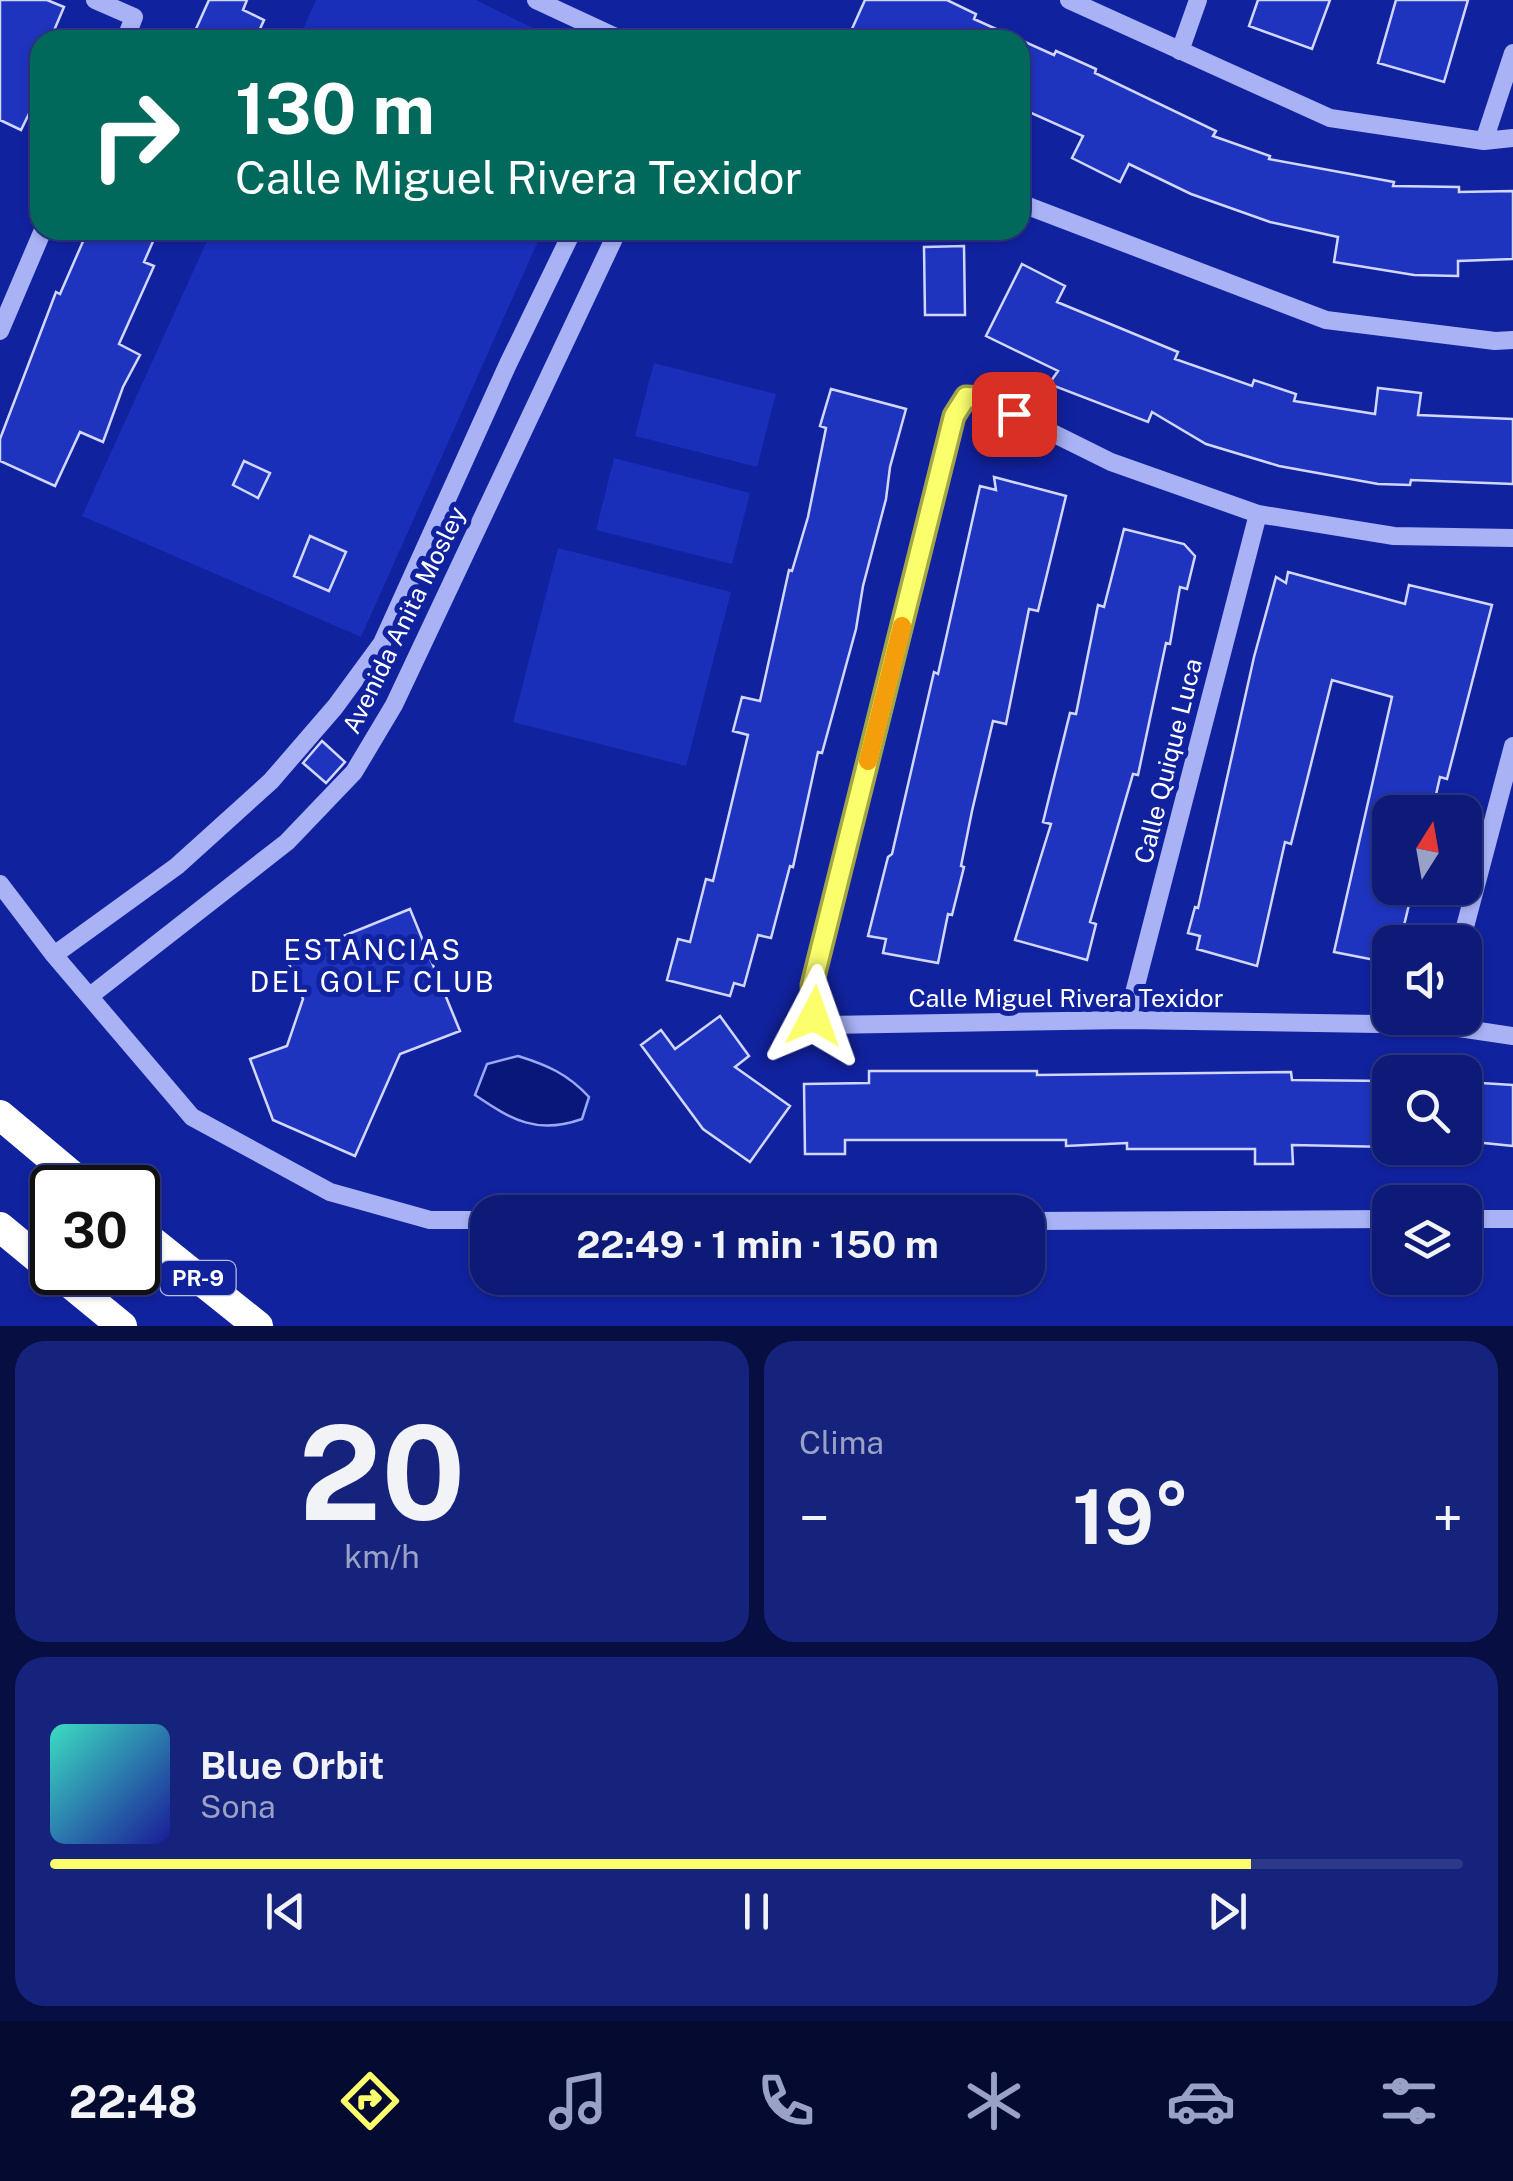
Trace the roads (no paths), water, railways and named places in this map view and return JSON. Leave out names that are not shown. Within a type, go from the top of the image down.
[{"type":"highway","points":[[0,1115],[60,1165]]},
{"type":"highway","points":[[0,1227],[30,1251]]},
{"type":"highway","name":"PR-9","points":[[160,1248],[258,1326]]},
{"type":"highway","points":[[84,1295],[122,1326]]},
{"type":"street","points":[[95,0],[134,17],[129,30]]},
{"type":"street","points":[[536,0],[600,30]]},
{"type":"street","points":[[1069,0],[1330,118],[1484,141],[1513,138]]},
{"type":"street","points":[[1180,51],[1198,0]]},
{"type":"street","points":[[1484,141],[1513,53]]},
{"type":"street","points":[[1030,207],[1326,320],[1495,342],[1513,340]]},
{"type":"street","points":[[0,331],[39,240]]},
{"type":"street","name":"Avenida Anita Mosley","points":[[54,955],[178,866],[271,780],[335,707],[382,643],[508,364],[569,240]]},
{"type":"street","name":"Avenida Anita Mosley","points":[[90,996],[287,842],[354,772],[394,706],[613,240]]},
{"type":"street","name":"Calle Miguel Rivera Texidor","points":[[1372,1021],[827,1025],[814,1016],[812,985],[954,416],[966,397],[982,398],[1111,462],[1258,514],[1394,536],[1513,538]]},
{"type":"street","name":"Calle Quique Luca","points":[[1127,1020],[1258,514]]},
{"type":"street","points":[[1466,925],[1513,746]]},
{"type":"street","points":[[0,884],[54,955],[192,1117],[330,1192],[430,1220],[470,1220]]},
{"type":"street","name":"Calle Miguel Rivera Texidor","points":[[1482,1030],[1513,1036]]},
{"type":"street","points":[[1482,1219],[1513,1219]]},
{"type":"street","points":[[1045,1221],[1372,1220]]},
{"type":"district","name":"ESTANCIAS DEL GOLF CLUB","points":[[373,965]]}]
